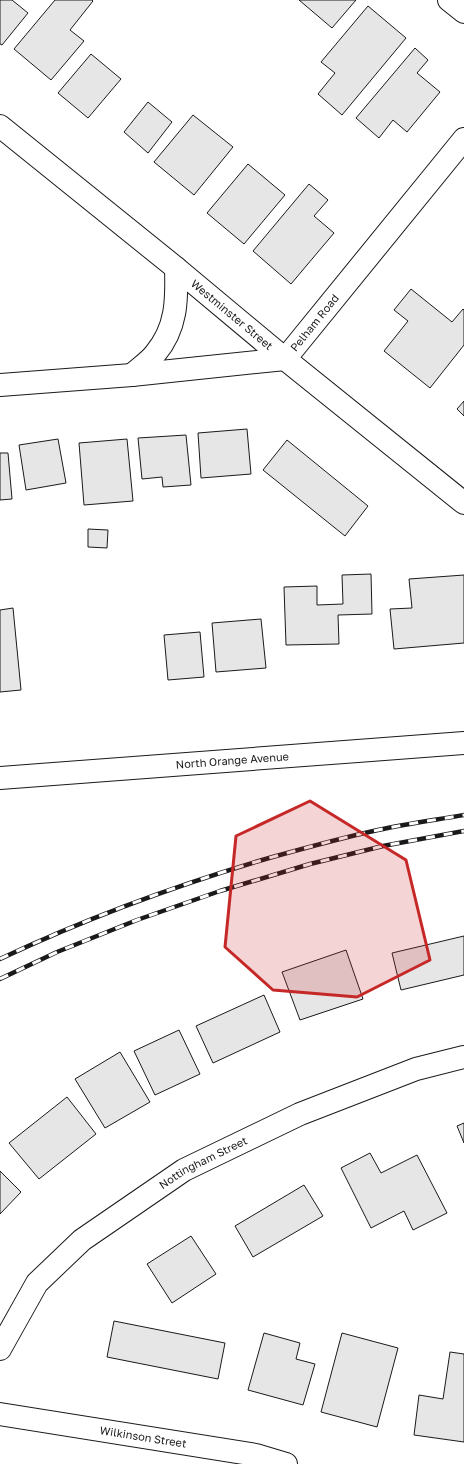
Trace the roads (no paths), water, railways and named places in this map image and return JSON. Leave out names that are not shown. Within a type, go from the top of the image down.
[{"type":"street","points":[[449,0],[464,12]]},
{"type":"street","name":"Westminster Street","points":[[0,126],[176,268],[285,360],[464,503]]},
{"type":"street","name":"Pelham Road","points":[[0,385],[132,375],[285,360],[464,139]]},
{"type":"street","points":[[132,375],[155,354],[171,329],[177,300],[176,268]]},
{"type":"street","name":"North Orange Avenue","points":[[0,778],[464,743]]},
{"type":"street","name":"Nottingham Street","points":[[0,1349],[37,1283],[82,1240],[184,1170],[300,1114],[416,1069],[464,1057]]},
{"type":"street","name":"Wilkinson Street","points":[[0,1414],[256,1455],[286,1464]]},
{"type":"railway","points":[[0,959],[99,916],[166,891],[235,868],[364,833],[464,815]]},
{"type":"railway","points":[[0,979],[57,952],[137,920],[220,891],[310,864],[383,846],[464,831]]}]
